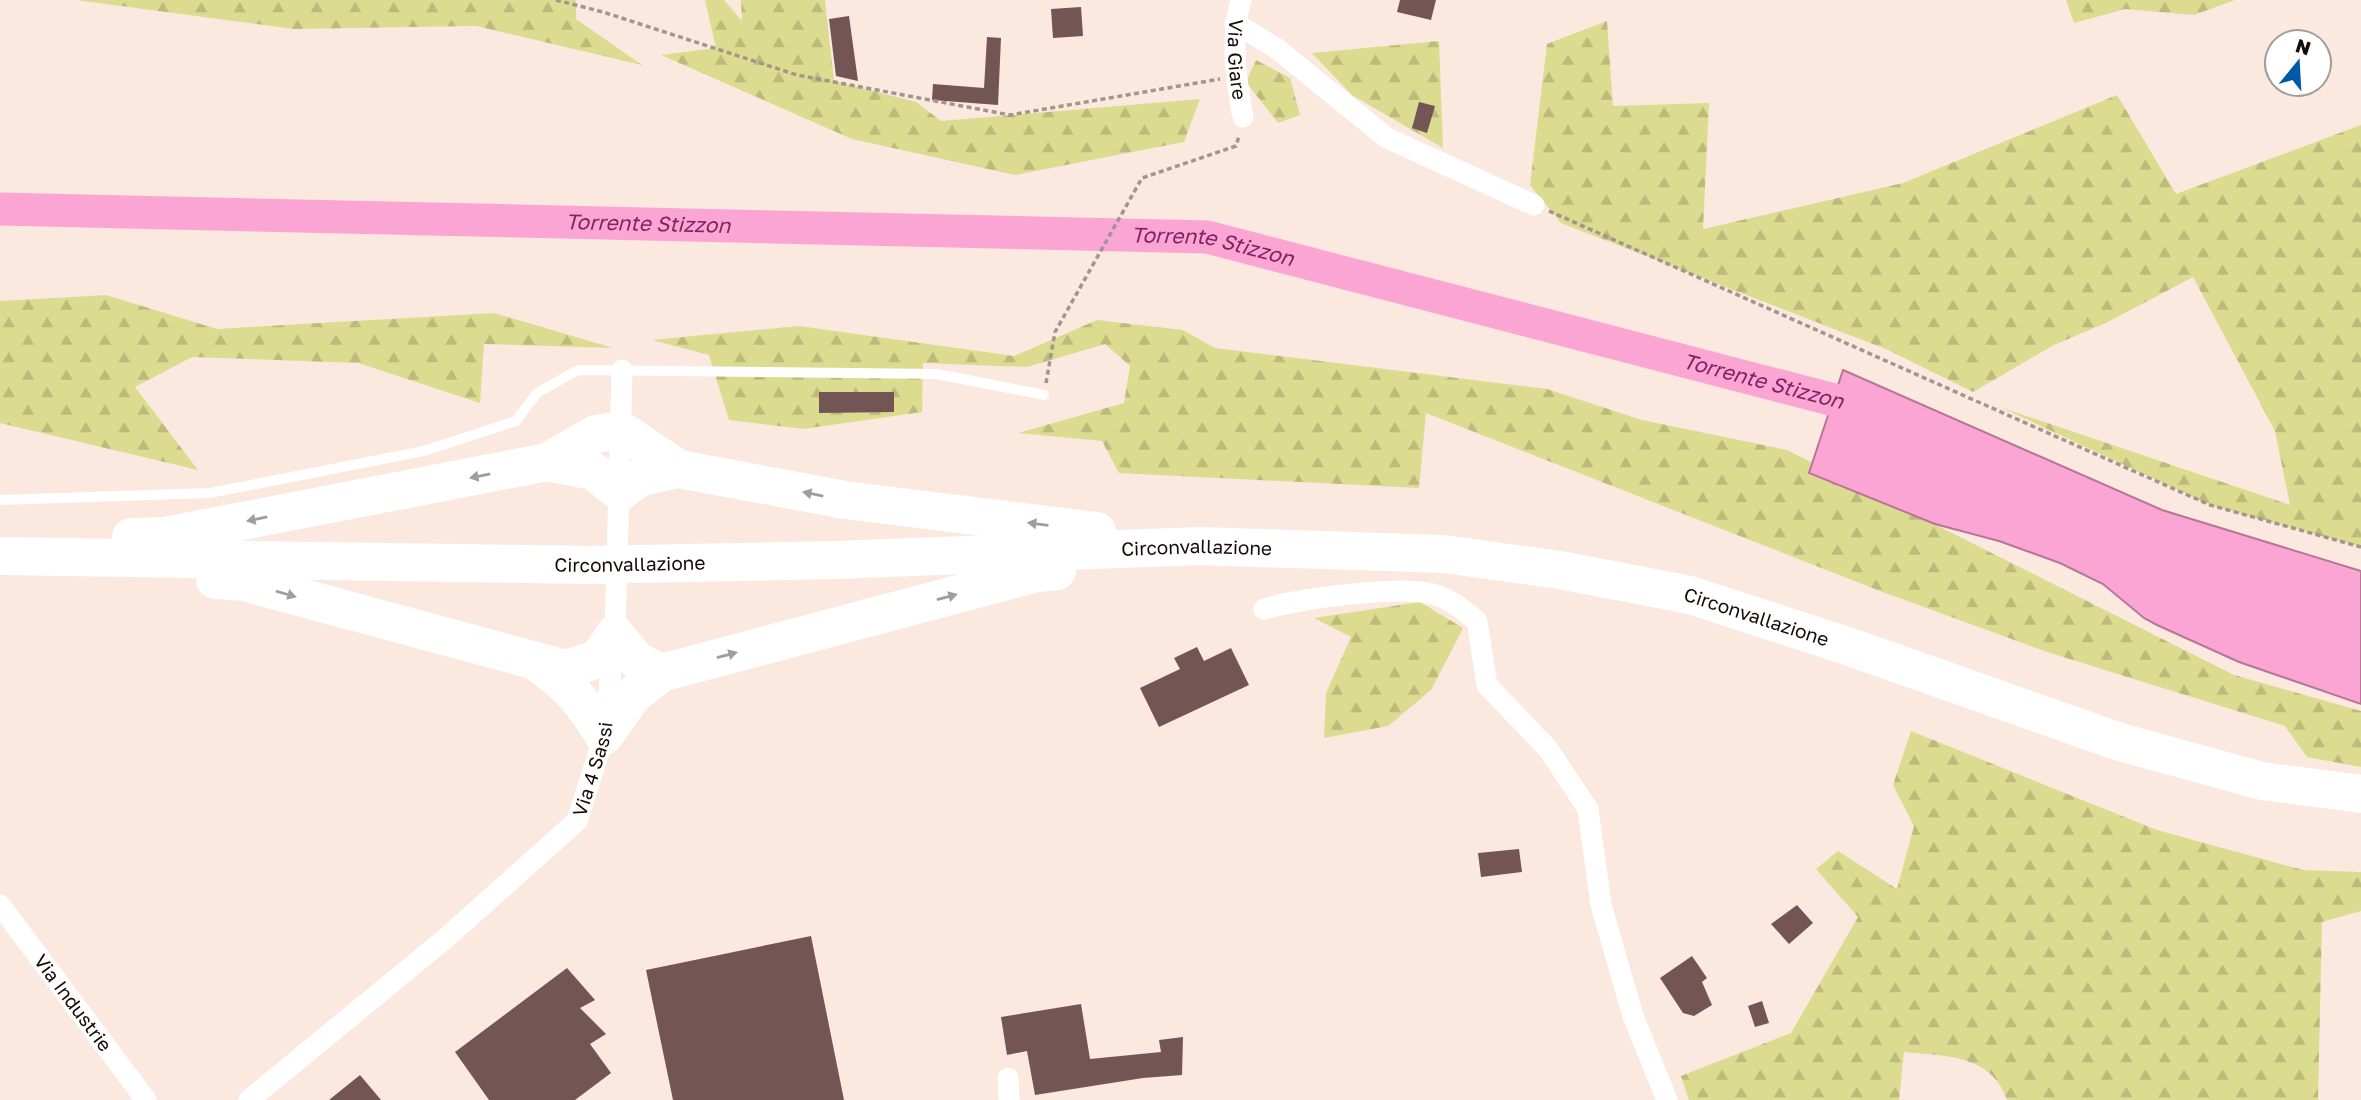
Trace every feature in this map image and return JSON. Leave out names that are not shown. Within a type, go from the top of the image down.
[{"type":"highway","points":[[0,554],[25,538],[165,536],[547,462],[596,434],[621,430],[679,470]]},
{"type":"highway","points":[[540,665],[564,681],[604,736],[633,695],[661,673],[1037,573],[1125,567],[1151,548],[1130,535],[845,500],[679,470],[641,477],[620,492],[593,471],[547,462]]},
{"type":"highway","name":"Circonvallazione","points":[[0,554],[586,565],[1151,548],[1348,549],[1444,554],[1560,570],[1690,595],[1850,647],[2120,742],[2262,781],[2361,794]]},
{"type":"highway","points":[[0,563],[244,582],[540,665],[566,669],[583,666],[598,659],[615,634],[636,660],[661,673]]},
{"type":"street","name":"Via Giare","points":[[1241,0],[1235,23],[1236,77],[1243,117]]},
{"type":"street","points":[[1235,23],[1276,48],[1387,138],[1534,205]]},
{"type":"street","name":"Via 4 Sassi","points":[[248,1100],[446,938],[577,821],[604,736],[615,634],[622,370]]},
{"type":"street","points":[[1264,609],[1293,600],[1389,593],[1433,594],[1452,602],[1477,621],[1487,685],[1548,749],[1588,809],[1601,905],[1633,1016],[1667,1100]]},
{"type":"street","name":"Via Industrie","points":[[0,905],[146,1100]]},
{"type":"street","points":[[1008,1078],[1009,1100]]},
{"type":"lane","points":[[0,500],[210,493],[424,451],[516,421],[537,393],[579,370],[937,374],[1044,395]]},
{"type":"path","points":[[556,0],[603,12],[797,75],[1010,115],[1236,77]]},
{"type":"path","points":[[1044,395],[1055,332],[1142,178],[1236,146],[1243,117]]},
{"type":"path","points":[[1534,205],[2210,505],[2361,547]]},
{"type":"green space","points":[[76,0],[576,0],[576,19],[642,65],[476,26],[294,29]]},
{"type":"green space","points":[[705,0],[724,0],[742,21],[741,0],[825,0],[834,81],[916,102],[941,121],[1200,99],[1184,142],[1015,175],[852,139],[661,55],[716,48]]},
{"type":"green space","points":[[2066,0],[2235,0],[2194,15],[2125,9],[2074,23]]},
{"type":"green space","points":[[1607,21],[1613,106],[1709,103],[1703,229],[1903,183],[2117,95],[2176,194],[2361,125],[2361,547],[2210,505],[2000,407],[2290,505],[2275,431],[2193,277],[2106,323],[2054,345],[1973,392],[1888,350],[1561,223],[1530,185],[1547,44]]},
{"type":"green space","points":[[1439,41],[1443,148],[1352,95],[1312,53]]},
{"type":"green space","points":[[1256,60],[1290,78],[1300,115],[1278,123],[1246,82]]},
{"type":"green space","points":[[106,295],[217,329],[494,313],[613,348],[484,344],[480,403],[358,363],[192,357],[135,387],[198,470],[0,423],[0,301]]},
{"type":"green space","points":[[1097,320],[1183,330],[1215,348],[1547,389],[1642,420],[1787,450],[2234,675],[2361,711],[2361,767],[2307,757],[2285,726],[2047,652],[1880,591],[1426,413],[1419,488],[1119,473],[1102,441],[1018,433],[1124,403],[1130,366],[1105,344],[1027,367],[923,363],[922,412],[803,429],[729,420],[709,355],[652,340],[799,326],[1014,356]]},
{"type":"green space","points":[[1420,602],[1463,628],[1431,690],[1388,726],[1324,738],[1326,693],[1351,637],[1314,618]]},
{"type":"green space","points":[[1911,731],[2157,830],[2303,870],[2361,872],[2361,911],[2322,922],[2318,1100],[2007,1100],[2000,1085],[1978,1066],[1950,1057],[1904,1052],[1899,1100],[1689,1100],[1681,1076],[1791,1033],[1858,917],[1816,869],[1838,851],[1897,889],[1914,826],[1893,785]]},
{"type":"shaded area","points":[[1843,370],[2162,510],[2361,571],[2361,704],[2239,662],[2157,625],[2144,618],[2103,584],[2060,563],[1999,541],[1935,524],[1809,473]]},
{"type":"building","points":[[1400,0],[1436,0],[1431,20],[1397,12]]},
{"type":"building","points":[[1081,7],[1083,36],[1053,38],[1051,9]]},
{"type":"building","points":[[849,16],[858,81],[836,76],[829,19]]},
{"type":"building","points":[[987,37],[1001,38],[998,105],[932,100],[933,84],[984,88]]},
{"type":"building","points":[[1419,102],[1435,106],[1427,133],[1412,128]]},
{"type":"building","points":[[819,392],[894,392],[894,412],[819,413]]},
{"type":"building","points":[[1197,647],[1204,661],[1231,648],[1249,685],[1159,727],[1140,688],[1180,669],[1174,658]]},
{"type":"building","points":[[1519,849],[1522,872],[1481,877],[1478,853]]},
{"type":"building","points":[[1797,905],[1813,923],[1789,944],[1771,924]]},
{"type":"building","points":[[811,936],[844,1100],[673,1100],[646,970]]},
{"type":"building","points":[[1692,956],[1707,978],[1702,982],[1712,1005],[1694,1016],[1683,1013],[1660,978]]},
{"type":"building","points":[[567,968],[595,1000],[580,1008],[606,1034],[590,1044],[611,1073],[575,1100],[489,1100],[455,1052]]},
{"type":"building","points":[[1762,1001],[1769,1023],[1755,1027],[1748,1006]]},
{"type":"building","points":[[1081,1004],[1090,1059],[1161,1052],[1159,1040],[1183,1037],[1182,1075],[1143,1078],[1035,1095],[1027,1051],[1007,1055],[1001,1017]]},
{"type":"building","points":[[360,1075],[381,1100],[329,1100]]},
{"type":"waterway","name":"Torrente Stizzon","points":[[0,209],[1207,237],[1838,401],[1876,406]]}]
